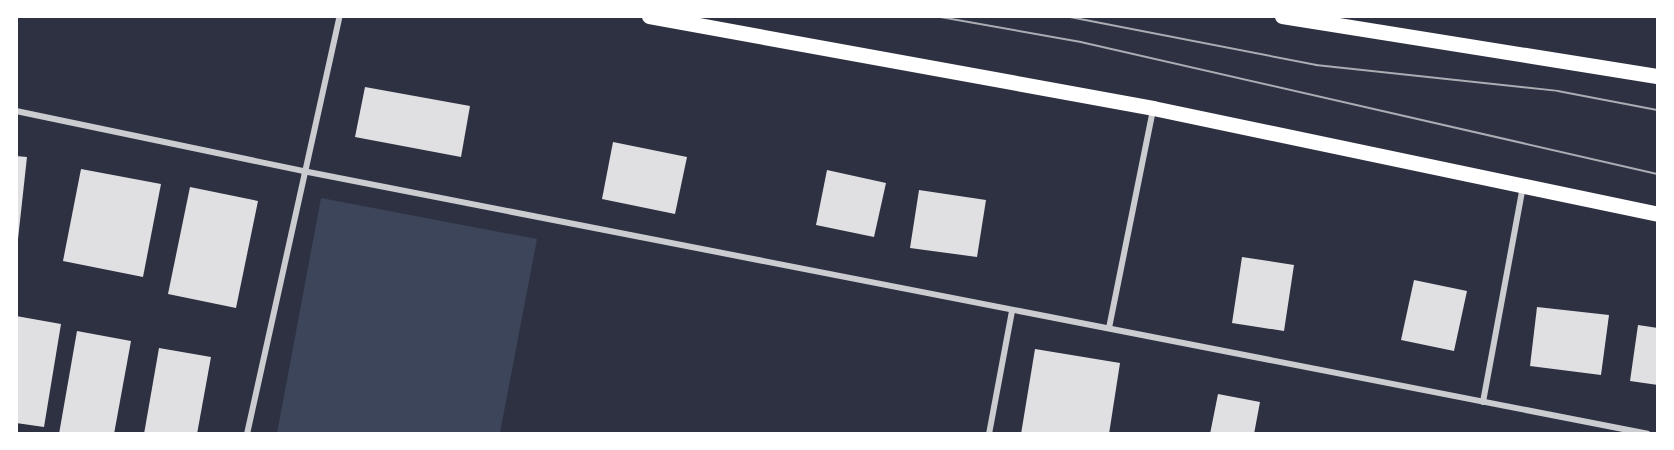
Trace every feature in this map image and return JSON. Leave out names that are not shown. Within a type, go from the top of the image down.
[{"type":"main road","points":[[650,16],[1154,108],[1658,214]]},
{"type":"main road","points":[[1282,16],[1658,76]]},
{"type":"street","points":[[247,434],[303,171],[339,16]]},
{"type":"street","points":[[1109,327],[1154,108]]},
{"type":"street","points":[[16,111],[303,171],[1648,434]]},
{"type":"street","points":[[1482,402],[1523,187]]},
{"type":"street","points":[[989,434],[1011,311]]},
{"type":"shaded area","points":[[321,198],[537,239],[500,433],[277,433]]},
{"type":"building","points":[[365,87],[470,106],[461,157],[355,137]]},
{"type":"building","points":[[613,142],[687,157],[675,214],[602,199]]},
{"type":"building","points":[[16,156],[27,157],[18,239],[16,238]]},
{"type":"building","points":[[81,169],[161,184],[143,277],[63,261]]},
{"type":"building","points":[[827,170],[886,183],[874,237],[816,225]]},
{"type":"building","points":[[190,187],[258,201],[236,308],[168,294]]},
{"type":"building","points":[[919,190],[986,200],[977,257],[910,248]]},
{"type":"building","points":[[1242,257],[1294,265],[1284,331],[1232,323]]},
{"type":"building","points":[[1414,280],[1467,291],[1454,351],[1401,340]]},
{"type":"building","points":[[1537,307],[1609,315],[1601,375],[1530,366]]},
{"type":"building","points":[[16,316],[61,324],[44,427],[16,423]]},
{"type":"building","points":[[1638,325],[1658,328],[1658,385],[1630,381]]},
{"type":"building","points":[[77,331],[131,341],[114,434],[59,434]]},
{"type":"building","points":[[159,348],[211,357],[197,434],[144,434]]},
{"type":"building","points":[[1035,349],[1120,363],[1109,434],[1021,434]]},
{"type":"building","points":[[1218,394],[1260,402],[1254,434],[1210,434]]},
{"type":"tram line","points":[[935,16],[1081,42],[1658,174]]},
{"type":"tram line","points":[[1065,16],[1316,65],[1558,91],[1658,110]]}]
